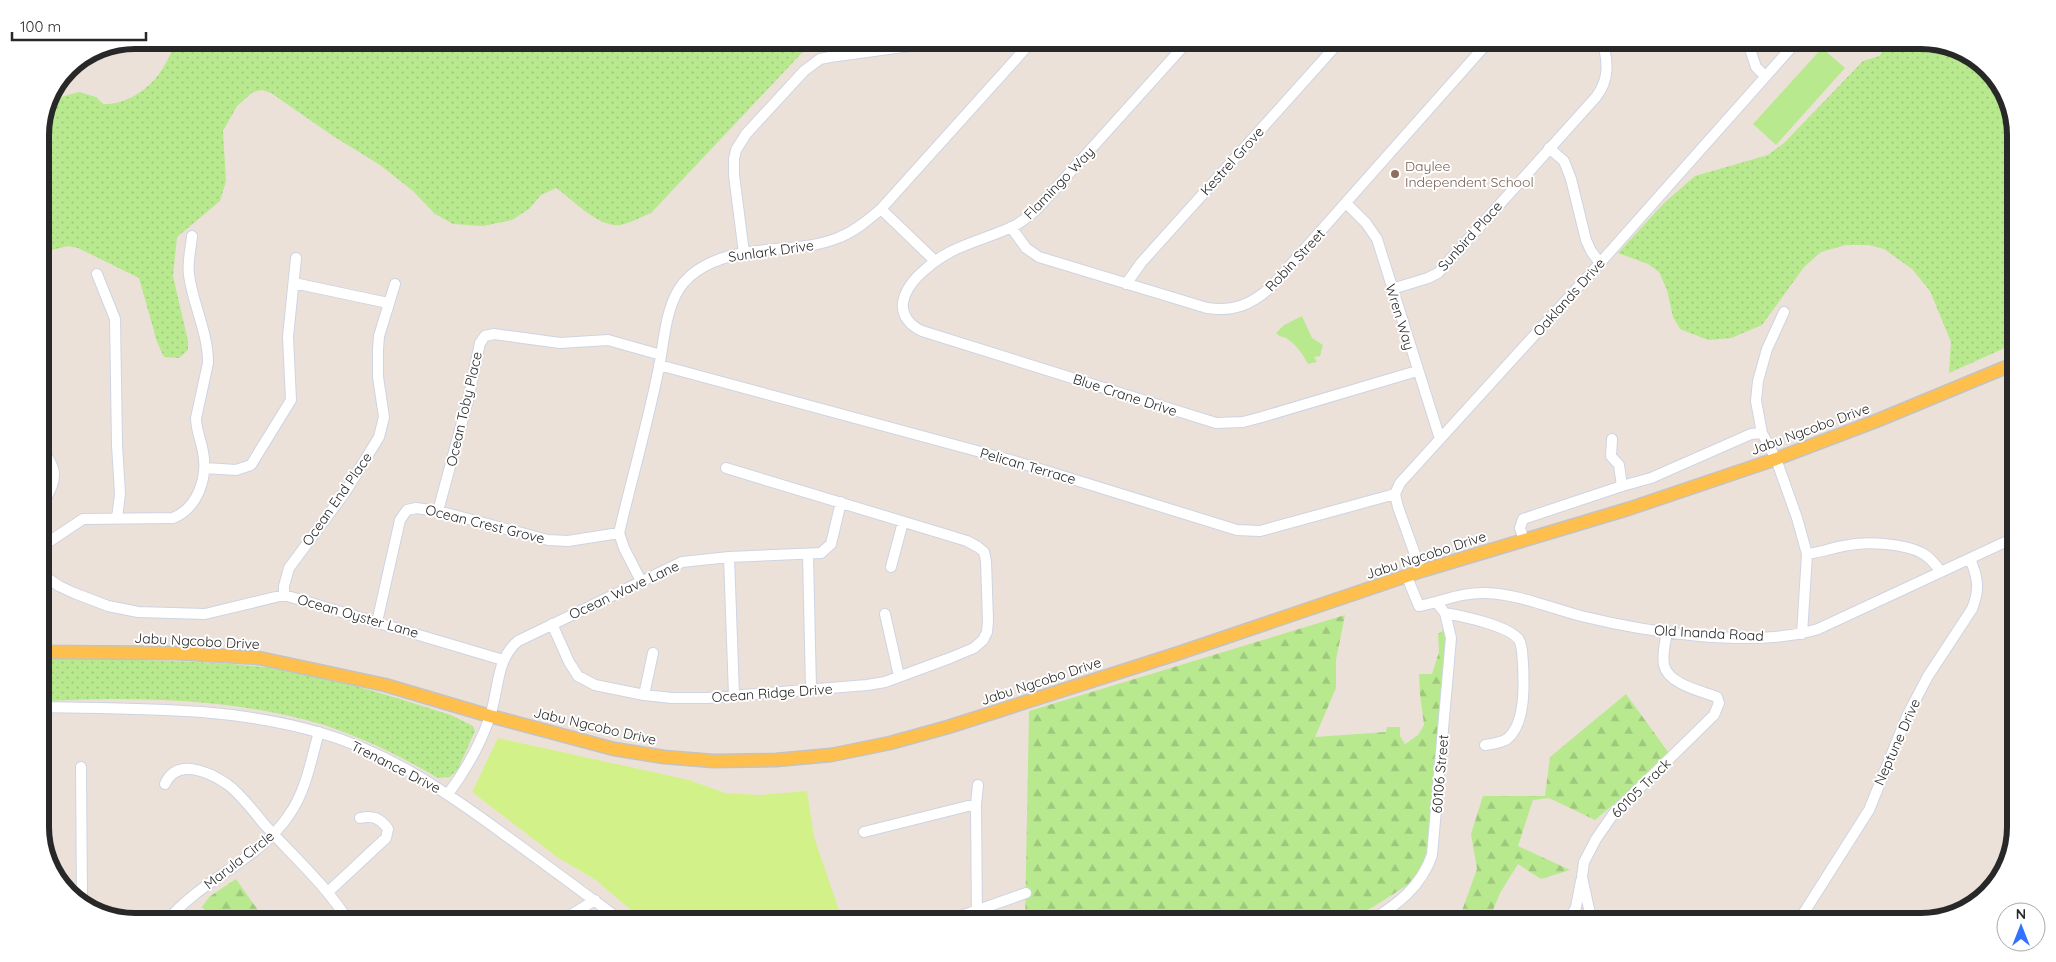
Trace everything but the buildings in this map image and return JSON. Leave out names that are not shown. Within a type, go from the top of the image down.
[{"type":"main road","name":"Jabu Ngcobo Drive","points":[[49,652],[176,653],[259,658],[386,685],[490,716],[614,749],[664,757],[713,761],[767,760],[830,755],[890,744],[948,727],[1421,571],[1628,509],[1776,459],[1876,421],[2007,367]]},
{"type":"street","points":[[744,253],[734,175],[734,160],[736,150],[746,134],[804,71],[820,59],[888,49]]},
{"type":"street","name":"Sunlark Drive","points":[[619,533],[670,310],[678,291],[685,281],[709,263],[720,258],[826,242],[856,229],[881,209],[1021,49]]},
{"type":"street","name":"Flamingo Way","points":[[934,260],[953,250],[1011,228],[1026,219],[1049,197],[1181,49]]},
{"type":"street","name":"Kestrel Grove","points":[[1126,284],[1141,263],[1333,49]]},
{"type":"street","name":"Robin Street","points":[[1011,228],[1032,254],[1207,308],[1222,310],[1245,306],[1259,298],[1271,287],[1482,49]]},
{"type":"street","name":"Sunbird Place","points":[[1392,289],[1438,273],[1603,88],[1607,76],[1604,49]]},
{"type":"street","points":[[1750,49],[1756,67],[1766,76]]},
{"type":"street","name":"Oaklands Drive","points":[[1395,494],[1400,483],[1600,263],[1790,49]]},
{"type":"street","points":[[1549,148],[1564,161],[1571,179],[1586,240],[1600,263]]},
{"type":"street","name":"Wren Way","points":[[1346,204],[1372,230],[1377,239],[1417,371],[1440,439]]},
{"type":"street","points":[[881,209],[934,260]]},
{"type":"street","points":[[49,541],[83,519],[164,519],[182,514],[190,507],[197,496],[205,468],[196,418],[208,363],[208,354],[205,334],[189,275],[192,236]]},
{"type":"street","points":[[205,468],[236,470],[250,465],[291,400],[288,337],[296,258]]},
{"type":"street","name":"Blue Crane Drive","points":[[934,260],[915,280],[904,298],[902,307],[911,325],[918,329],[1216,424],[1243,422],[1417,371]]},
{"type":"street","points":[[97,274],[116,319],[117,446],[120,494],[117,518]]},
{"type":"street","points":[[294,283],[388,303]]},
{"type":"street","name":"Ocean End Place","points":[[284,595],[284,586],[289,568],[346,491],[380,438],[384,417],[377,360],[379,336],[394,284]]},
{"type":"street","points":[[1784,312],[1767,349],[1758,381],[1756,401],[1762,433],[1776,459],[1797,518],[1807,554],[1802,634]]},
{"type":"street","name":"Ocean Toby Place","points":[[438,511],[468,400],[476,355],[484,336],[494,334],[560,343],[608,340],[660,360]]},
{"type":"street","name":"Pelican Terrace","points":[[660,360],[1014,461],[1236,530],[1260,531],[1395,494]]},
{"type":"street","points":[[1524,540],[1520,528],[1523,519],[1651,478],[1750,434],[1762,433]]},
{"type":"street","points":[[1612,439],[1610,456],[1619,465],[1622,486]]},
{"type":"street","points":[[49,458],[52,461],[55,473],[49,492]]},
{"type":"street","name":"Ocean Ridge Drive","points":[[552,624],[569,662],[578,676],[595,684],[644,695],[692,698],[867,685],[885,682],[974,648],[983,640],[987,632],[988,620],[986,560],[984,552],[978,547],[967,541],[726,468]]},
{"type":"street","points":[[1395,494],[1421,571]]},
{"type":"street","name":"Ocean Wave Lane","points":[[448,794],[466,771],[478,746],[490,716],[503,660],[512,646],[518,641],[682,562],[729,557],[821,553],[831,544],[841,502]]},
{"type":"street","name":"Ocean Crest Grove","points":[[377,622],[400,520],[403,513],[411,508],[438,511],[548,540],[568,541],[619,533]]},
{"type":"street","points":[[891,567],[903,522]]},
{"type":"street","points":[[619,533],[640,581]]},
{"type":"street","name":"Old Inanda Road","points":[[1407,577],[1419,606],[1437,603],[1460,595],[1496,594],[1584,617],[1666,632],[1741,637],[1802,634],[1818,629],[2007,541]]},
{"type":"street","points":[[1807,554],[1864,543],[1902,547],[1922,553],[1941,572]]},
{"type":"street","points":[[808,555],[811,689]]},
{"type":"street","points":[[729,557],[734,695]]},
{"type":"street","name":"Neptune Drive","points":[[1804,913],[1869,810],[1891,754],[1916,699],[1928,676],[1972,609],[1977,597],[1978,585],[1977,574],[1970,559]]},
{"type":"street","name":"Ocean Oyster Lane","points":[[49,579],[74,593],[108,606],[138,612],[205,614],[284,595],[503,660]]},
{"type":"street","name":"60106 Street","points":[[1383,913],[1403,899],[1422,876],[1432,855],[1451,638],[1445,613],[1437,603]]},
{"type":"street","points":[[1445,613],[1485,622],[1512,634],[1519,640],[1522,648],[1525,692],[1522,709],[1514,729],[1507,739],[1485,745]]},
{"type":"street","points":[[885,614],[899,676]]},
{"type":"street","name":"60105 Track","points":[[1590,913],[1582,877],[1584,862],[1592,846],[1614,813],[1714,715],[1719,703],[1717,698],[1676,680],[1667,672],[1664,665],[1666,632]]},
{"type":"street","points":[[644,695],[654,653]]},
{"type":"street","name":"Trenance Drive","points":[[49,707],[201,711],[275,722],[319,732],[382,757],[448,794],[612,913]]},
{"type":"street","name":"Marula Circle","points":[[175,913],[188,899],[260,847],[274,834],[290,814],[299,798],[319,732]]},
{"type":"street","points":[[81,767],[82,894]]},
{"type":"street","points":[[165,784],[169,775],[181,769],[189,769],[208,773],[229,786],[328,892],[343,913]]},
{"type":"street","points":[[977,913],[976,804],[978,785]]},
{"type":"street","points":[[864,832],[976,804]]},
{"type":"street","points":[[328,892],[386,838],[388,829],[382,821],[370,816],[360,818]]},
{"type":"street","points":[[1572,913],[1576,906],[1582,877]]},
{"type":"street","points":[[967,913],[1026,893]]},
{"type":"street","points":[[574,913],[595,900]]},
{"type":"green space","points":[[173,49],[806,49],[651,213],[618,225],[605,223],[598,219],[583,210],[556,188],[541,195],[529,209],[512,220],[483,226],[453,224],[435,214],[413,191],[380,165],[333,136],[271,93],[262,90],[253,92],[237,106],[223,131],[226,181],[220,201],[177,237],[173,276],[188,341],[188,350],[179,358],[164,357],[157,342],[139,278],[78,248],[68,246],[49,251],[49,130],[55,104],[61,97],[79,92],[96,97],[103,104],[119,102],[142,91],[162,70]]},
{"type":"green space","points":[[1821,49],[1845,68],[1776,145],[1753,124]]},
{"type":"green space","points":[[1885,49],[1938,50],[1954,55],[1982,74],[2003,107],[2007,130],[2007,347],[1949,373],[1951,342],[1930,291],[1912,269],[1884,249],[1869,245],[1846,245],[1821,252],[1804,267],[1762,325],[1731,338],[1708,340],[1680,329],[1673,317],[1667,290],[1659,272],[1648,264],[1618,253],[1664,203],[1695,176],[1768,155],[1784,143],[1863,61],[1879,56]]},
{"type":"green space","points":[[1302,316],[1312,338],[1323,345],[1320,356],[1314,357],[1317,362],[1308,364],[1302,354],[1288,339],[1276,333],[1284,325]]},
{"type":"green space","points":[[1345,615],[1336,660],[1336,688],[1315,737],[1386,732],[1387,727],[1400,727],[1400,736],[1405,744],[1418,735],[1424,725],[1419,674],[1432,674],[1439,652],[1438,634],[1447,628],[1428,851],[1415,880],[1361,913],[1025,913],[1029,711]]},
{"type":"green space","points":[[49,659],[152,660],[208,663],[264,667],[312,675],[451,715],[473,726],[475,731],[458,769],[450,777],[438,778],[382,748],[354,736],[292,716],[187,701],[49,701]]},
{"type":"green space","points":[[1626,694],[1671,756],[1595,820],[1549,798],[1533,800],[1518,846],[1570,870],[1541,879],[1518,864],[1500,893],[1492,913],[1461,913],[1477,869],[1471,834],[1483,796],[1545,796],[1550,757]]},
{"type":"green space","points":[[498,738],[689,780],[725,793],[759,795],[807,791],[814,837],[840,913],[635,913],[596,880],[557,857],[472,792]]},
{"type":"green space","points":[[236,879],[260,913],[207,913],[202,907],[209,897]]},
{"type":"place","name":"Daylee Independent School","points":[[1395,174]]}]
